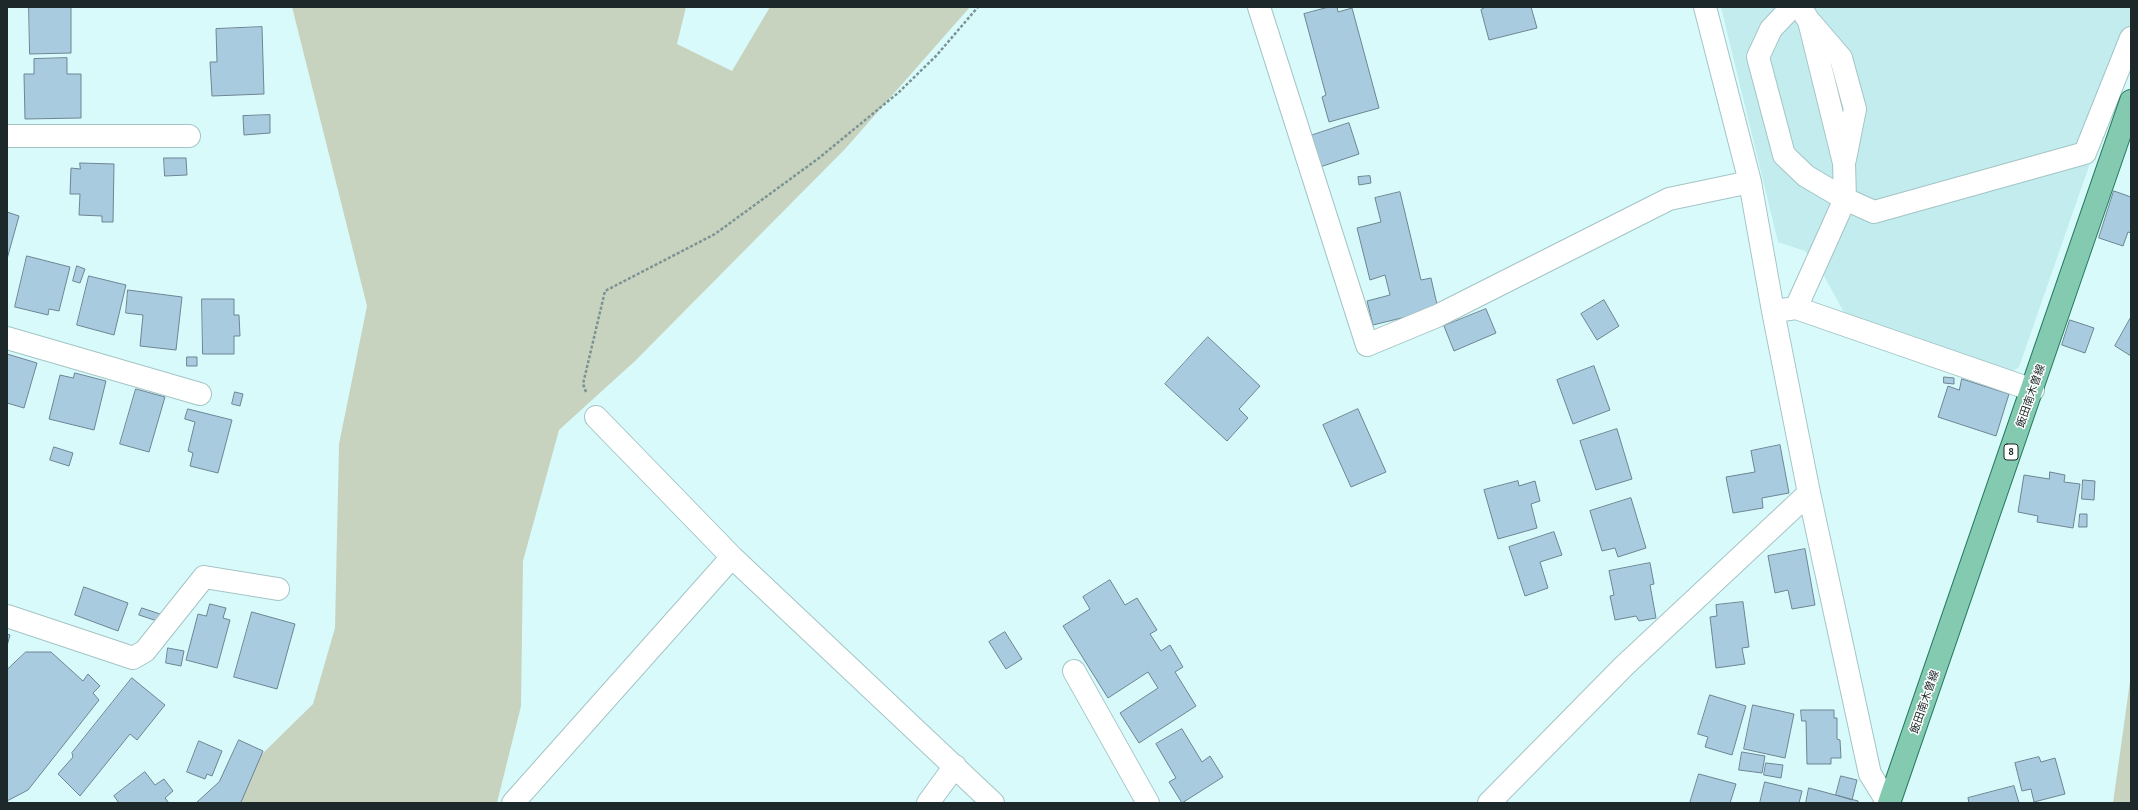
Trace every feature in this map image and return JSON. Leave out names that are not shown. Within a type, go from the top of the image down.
[{"type":"main road","name":"飯田南木曽線","points":[[1889,803],[2033,390],[2131,101]]},
{"type":"street","points":[[1259,7],[1367,345],[1437,316],[1669,199],[1750,182]]},
{"type":"street","points":[[1705,7],[1750,182],[1773,311],[1809,493],[1870,774],[1889,803]]},
{"type":"street","points":[[1792,7],[1771,29],[1758,57],[1784,155],[1806,176],[1845,199],[1874,212],[2085,153],[2131,38]]},
{"type":"street","points":[[1796,308],[1845,199],[1844,163],[1855,109],[1841,58],[1804,14]]},
{"type":"street","points":[[7,136],[189,136]]},
{"type":"street","points":[[1773,311],[1796,308],[2033,390]]},
{"type":"street","points":[[7,338],[200,394]]},
{"type":"street","points":[[596,417],[732,556],[993,803]]},
{"type":"street","points":[[1489,803],[1624,666],[1809,493]]},
{"type":"street","points":[[513,803],[732,556]]},
{"type":"street","points":[[7,616],[133,658],[145,651],[204,577],[278,589]]},
{"type":"street","points":[[1074,671],[1148,803]]},
{"type":"street","points":[[928,803],[955,766]]},
{"type":"path","points":[[596,417],[583,384],[605,291],[715,234],[819,158],[898,93],[936,56],[978,7]]},
{"type":"shaded area","points":[[1721,7],[2131,7],[2131,54],[2119,80],[2019,367],[2012,372],[1847,318],[1823,274],[1805,251],[1778,242]]},
{"type":"green space","points":[[292,7],[686,7],[677,44],[732,71],[770,7],[970,7],[845,149],[635,361],[559,430],[523,561],[521,706],[497,803],[219,803],[257,759],[313,704],[335,628],[339,444],[367,306]]},
{"type":"green space","points":[[2131,674],[2131,803],[2113,803]]},
{"type":"building","points":[[29,7],[71,7],[71,53],[30,54]]},
{"type":"building","points":[[1329,7],[1337,7],[1338,12],[1352,8],[1379,108],[1329,122],[1322,97],[1326,95],[1304,14]]},
{"type":"building","points":[[1486,7],[1531,7],[1537,28],[1489,40],[1481,10]]},
{"type":"building","points":[[262,27],[264,94],[212,96],[210,62],[217,62],[216,29]]},
{"type":"building","points":[[67,58],[67,74],[81,74],[81,118],[25,119],[24,74],[34,74],[34,59]]},
{"type":"building","points":[[270,115],[270,133],[244,135],[243,116]]},
{"type":"building","points":[[1349,123],[1359,154],[1317,168],[1307,137]]},
{"type":"building","points":[[164,158],[186,158],[187,175],[165,176]]},
{"type":"building","points":[[80,163],[114,164],[113,222],[102,222],[102,216],[79,215],[80,194],[70,194],[71,168],[80,169]]},
{"type":"building","points":[[1370,176],[1371,183],[1359,185],[1358,177]]},
{"type":"building","points":[[2114,191],[2131,197],[2131,233],[2128,232],[2123,246],[2099,238]]},
{"type":"building","points":[[1400,192],[1421,280],[1431,278],[1438,309],[1373,325],[1367,301],[1390,295],[1385,275],[1370,280],[1357,228],[1381,222],[1375,198]]},
{"type":"building","points":[[7,212],[19,216],[7,259]]},
{"type":"building","points":[[27,256],[70,267],[59,311],[49,309],[48,315],[15,307]]},
{"type":"building","points":[[77,266],[85,269],[80,283],[73,281]]},
{"type":"building","points":[[89,276],[126,285],[114,335],[77,325]]},
{"type":"building","points":[[128,290],[182,297],[176,350],[140,346],[143,315],[126,313]]},
{"type":"building","points":[[202,299],[234,299],[234,315],[239,315],[240,336],[234,336],[234,354],[203,354]]},
{"type":"building","points":[[1604,300],[1619,326],[1597,340],[1581,314]]},
{"type":"building","points":[[1486,309],[1496,333],[1454,351],[1444,326]]},
{"type":"building","points":[[2131,317],[2131,356],[2115,346]]},
{"type":"building","points":[[2070,320],[2094,328],[2085,353],[2062,345]]},
{"type":"building","points":[[1208,337],[1260,386],[1239,409],[1248,418],[1227,441],[1165,384]]},
{"type":"building","points":[[7,354],[37,363],[24,408],[7,403]]},
{"type":"building","points":[[187,357],[197,357],[197,366],[187,366]]},
{"type":"building","points":[[1594,366],[1610,410],[1573,424],[1557,380]]},
{"type":"building","points":[[75,373],[106,381],[94,430],[49,419],[60,375],[73,378]]},
{"type":"building","points":[[1944,377],[1954,378],[1954,384],[1944,383]]},
{"type":"building","points":[[1962,379],[2009,394],[1996,436],[1938,417],[1948,386],[1959,390]]},
{"type":"building","points":[[136,389],[165,397],[149,452],[120,444]]},
{"type":"building","points":[[235,392],[243,394],[240,406],[232,404]]},
{"type":"building","points":[[188,409],[232,420],[218,473],[190,466],[193,453],[188,451],[195,422],[185,419]]},
{"type":"building","points":[[1358,409],[1386,472],[1351,487],[1323,425]]},
{"type":"building","points":[[1617,429],[1632,479],[1596,490],[1580,441]]},
{"type":"building","points":[[1780,445],[1789,493],[1762,498],[1763,508],[1733,513],[1726,477],[1755,472],[1751,451]]},
{"type":"building","points":[[54,447],[73,453],[69,466],[50,460]]},
{"type":"building","points":[[2050,472],[2065,475],[2064,482],[2080,484],[2073,528],[2037,522],[2038,516],[2018,512],[2024,475],[2049,479]]},
{"type":"building","points":[[2083,480],[2095,481],[2094,500],[2082,499]]},
{"type":"building","points":[[1518,481],[1519,486],[1535,481],[1540,501],[1531,504],[1537,528],[1498,539],[1484,490]]},
{"type":"building","points":[[1631,498],[1646,548],[1618,557],[1615,548],[1602,551],[1590,511]]},
{"type":"building","points":[[2080,514],[2087,514],[2087,527],[2079,527]]},
{"type":"building","points":[[1554,532],[1562,555],[1540,562],[1548,588],[1525,596],[1509,547]]},
{"type":"building","points":[[1805,549],[1815,605],[1792,609],[1788,590],[1775,593],[1768,556]]},
{"type":"building","points":[[1650,563],[1654,584],[1650,585],[1656,618],[1639,621],[1636,616],[1615,620],[1610,596],[1614,595],[1609,571]]},
{"type":"building","points":[[1110,580],[1125,605],[1137,598],[1157,630],[1150,634],[1161,651],[1170,645],[1183,667],[1175,672],[1196,706],[1139,743],[1120,713],[1158,688],[1148,672],[1108,698],[1063,626],[1090,609],[1083,597]]},
{"type":"building","points":[[84,587],[128,603],[118,631],[75,615]]},
{"type":"building","points":[[1743,602],[1749,647],[1742,648],[1745,664],[1716,668],[1710,617],[1717,616],[1716,605]]},
{"type":"building","points":[[210,604],[226,608],[223,618],[230,620],[217,668],[186,660],[198,614],[206,616]]},
{"type":"building","points":[[142,608],[160,614],[157,621],[139,615]]},
{"type":"building","points":[[252,612],[295,624],[277,689],[234,677]]},
{"type":"building","points":[[1005,632],[1022,659],[1006,669],[989,642]]},
{"type":"building","points":[[7,634],[10,635],[7,646]]},
{"type":"building","points":[[168,648],[184,651],[181,666],[166,663]]},
{"type":"building","points":[[26,652],[51,652],[83,681],[88,674],[100,686],[93,693],[99,700],[28,790],[7,801],[7,670]]},
{"type":"building","points":[[132,678],[165,705],[137,740],[130,734],[80,796],[58,774],[73,757],[72,753]]},
{"type":"building","points":[[1710,695],[1746,706],[1732,755],[1705,747],[1708,737],[1698,734]]},
{"type":"building","points":[[1753,705],[1794,714],[1785,758],[1744,749]]},
{"type":"building","points":[[1801,710],[1834,710],[1834,718],[1837,718],[1837,739],[1840,740],[1841,758],[1831,758],[1831,764],[1807,764],[1806,721],[1802,721]]},
{"type":"building","points":[[1182,729],[1202,762],[1210,756],[1223,777],[1182,803],[1169,782],[1176,778],[1156,744]]},
{"type":"building","points":[[239,740],[263,751],[240,803],[196,803],[219,782]]},
{"type":"building","points":[[199,741],[222,751],[212,776],[207,774],[205,779],[187,772]]},
{"type":"building","points":[[1742,752],[1765,756],[1762,773],[1739,770]]},
{"type":"building","points":[[2039,757],[2041,762],[2055,758],[2065,794],[2034,802],[2031,789],[2022,791],[2015,763]]},
{"type":"building","points":[[1766,763],[1783,765],[1781,778],[1764,775]]},
{"type":"building","points":[[145,772],[155,785],[164,779],[173,791],[165,798],[169,803],[119,803],[114,796]]},
{"type":"building","points":[[1699,774],[1736,784],[1730,803],[1690,803]]},
{"type":"building","points":[[1841,776],[1857,780],[1852,800],[1836,795]]},
{"type":"building","points":[[1765,782],[1802,791],[1799,803],[1760,803]]},
{"type":"building","points":[[2014,786],[2019,803],[1969,803],[1968,798]]},
{"type":"building","points":[[1809,788],[1858,801],[1858,803],[1806,803]]}]
